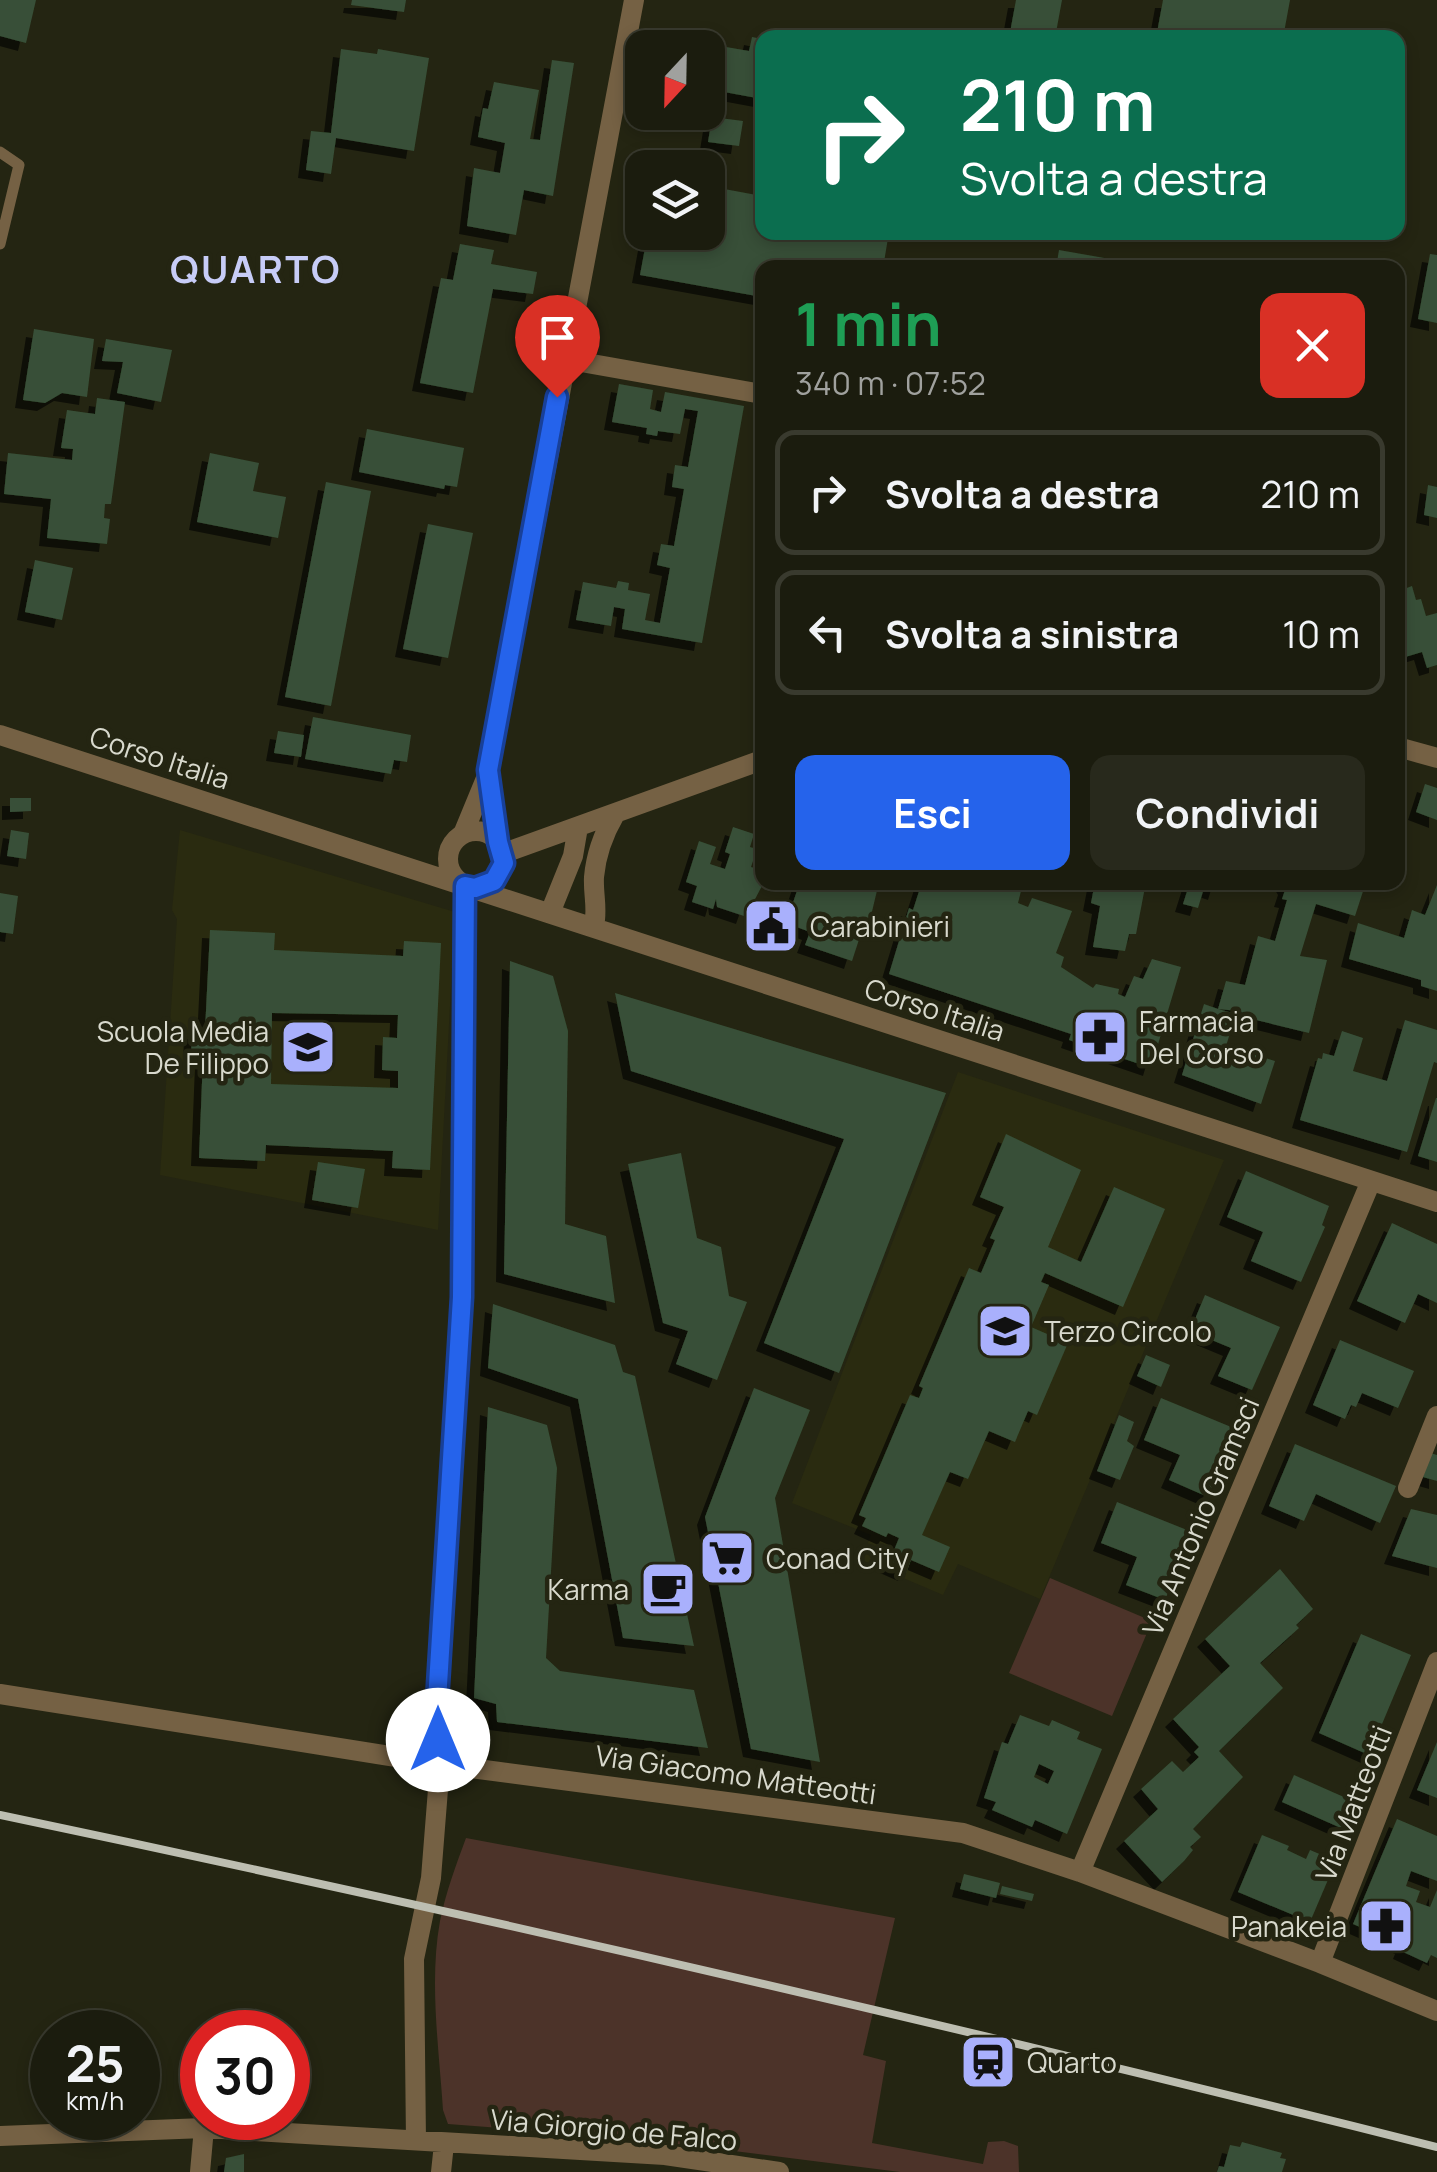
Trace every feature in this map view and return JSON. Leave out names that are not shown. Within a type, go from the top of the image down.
[{"type":"street","points":[[464,834],[488,770],[634,0]]},
{"type":"street","points":[[564,360],[755,393]]},
{"type":"street","name":"Corso Italia","points":[[0,735],[1437,1202]]},
{"type":"street","points":[[1405,749],[1437,758]]},
{"type":"street","points":[[501,847],[578,827],[755,763]]},
{"type":"street","points":[[448,853],[451,872],[465,886],[475,888],[494,881],[504,863],[488,770]]},
{"type":"street","points":[[594,926],[594,878],[604,834],[615,814]]},
{"type":"street","points":[[550,912],[573,856],[578,827]]},
{"type":"street","points":[[416,870],[433,865],[464,834],[488,834],[501,847]]},
{"type":"street","points":[[416,2141],[414,1959],[432,1878],[440,1764],[436,1717],[462,1297],[465,886]]},
{"type":"street","name":"Via Antonio Gramsci","points":[[1080,1872],[1371,1182]]},
{"type":"street","points":[[1408,1488],[1437,1416]]},
{"type":"street","name":"Via Matteotti","points":[[1320,1963],[1437,1662]]},
{"type":"street","name":"Via Giacomo Matteotti","points":[[0,1694],[440,1764],[963,1833],[1080,1872],[1437,2011]]},
{"type":"street","name":"Via Giorgio de Falco","points":[[0,2136],[180,2129]]},
{"type":"street","name":"Via Giorgio de Falco","points":[[310,2134],[665,2155],[779,2172]]},
{"type":"street","points":[[200,2172],[203,2140]]},
{"type":"street","points":[[442,2172],[444,2144]]},
{"type":"lane","points":[[0,152],[19,165],[0,244]]},
{"type":"shaded area","name":"Scuola Media De Filippo","points":[[180,830],[455,912],[438,1230],[160,1175],[177,919],[172,910]]},
{"type":"shaded area","name":"Terzo Circolo","points":[[958,1072],[1224,1160],[1040,1599],[958,1564],[943,1595],[861,1560],[871,1535],[792,1503]]},
{"type":"shaded area","points":[[1050,1578],[1152,1621],[1112,1716],[1009,1673]]},
{"type":"shaded area","points":[[466,1838],[895,1918],[863,2055],[886,2061],[872,2143],[983,2164],[988,2142],[1004,2141],[1018,2146],[1019,2172],[900,2172],[630,2138],[448,2124],[443,2110],[435,1968],[442,1910]]},
{"type":"building","points":[[0,0],[36,0],[26,43],[0,36]]},
{"type":"building","points":[[352,0],[406,0],[404,12],[351,5]]},
{"type":"building","points":[[1016,0],[1062,0],[1056,30],[1010,30]]},
{"type":"building","points":[[1163,0],[1290,0],[1284,30],[1157,30]]},
{"type":"building","points":[[755,38],[755,98],[725,92],[725,47],[749,51]]},
{"type":"building","points":[[341,49],[377,54],[378,49],[429,58],[414,151],[336,138],[331,174],[306,170],[311,131],[331,133]]},
{"type":"building","points":[[552,60],[574,63],[553,196],[524,190],[516,235],[467,226],[474,168],[500,173],[505,143],[478,137],[483,108],[488,109],[494,82],[539,90],[530,139],[540,140]]},
{"type":"building","points":[[725,119],[743,121],[739,146],[708,142],[710,130],[725,130]]},
{"type":"building","points":[[725,189],[755,195],[755,240],[888,240],[884,260],[755,260],[755,296],[640,275],[645,250],[725,250]]},
{"type":"building","points":[[460,244],[494,250],[491,264],[537,272],[533,294],[493,289],[473,393],[420,383],[441,278],[453,280]]},
{"type":"building","points":[[1059,250],[1116,260],[1057,260]]},
{"type":"building","points":[[1430,254],[1437,255],[1437,323],[1418,319]]},
{"type":"building","points":[[34,329],[94,339],[87,397],[62,393],[45,403],[23,400]]},
{"type":"building","points":[[106,339],[172,350],[161,402],[117,393],[123,362],[102,361]]},
{"type":"building","points":[[619,384],[653,390],[650,409],[661,412],[665,392],[744,406],[702,643],[622,629],[625,609],[614,607],[611,626],[576,620],[583,582],[616,588],[618,581],[629,583],[628,590],[650,594],[645,620],[660,623],[670,568],[657,565],[661,544],[674,546],[684,489],[672,487],[675,465],[688,467],[698,411],[685,409],[680,434],[646,434],[647,428],[612,422]]},
{"type":"building","points":[[97,398],[125,402],[111,504],[105,504],[104,518],[110,519],[107,544],[47,538],[51,499],[4,494],[8,453],[72,460],[73,449],[61,448],[67,410],[95,414]]},
{"type":"building","points":[[367,429],[464,448],[457,487],[445,485],[444,489],[359,472]]},
{"type":"building","points":[[210,453],[259,463],[253,491],[286,497],[278,538],[197,522]]},
{"type":"building","points":[[326,482],[371,491],[331,706],[285,697]]},
{"type":"building","points":[[1428,485],[1437,487],[1437,518],[1424,515]]},
{"type":"building","points":[[428,524],[473,533],[448,658],[403,649]]},
{"type":"building","points":[[35,560],[73,568],[62,620],[25,612]]},
{"type":"building","points":[[1412,586],[1426,616],[1437,613],[1437,665],[1427,668],[1422,652],[1405,657],[1405,589]]},
{"type":"building","points":[[313,717],[411,735],[407,762],[394,760],[391,774],[305,759]]},
{"type":"building","points":[[278,731],[304,735],[301,757],[274,753]]},
{"type":"building","points":[[1425,784],[1437,788],[1437,820],[1416,812]]},
{"type":"building","points":[[10,798],[31,798],[31,811],[10,812]]},
{"type":"building","points":[[733,827],[754,834],[751,867],[755,868],[755,890],[760,890],[753,903],[749,902],[744,916],[717,907],[716,899],[713,909],[692,902],[697,886],[686,882],[699,841],[716,847],[710,864],[725,869],[730,854],[725,852]]},
{"type":"building","points":[[11,830],[29,833],[26,859],[7,856]]},
{"type":"building","points":[[1437,885],[1437,991],[1421,986],[1421,980],[1349,959],[1358,923],[1404,938],[1412,910],[1425,915]]},
{"type":"building","points":[[797,890],[877,890],[870,920],[866,918],[852,961],[805,945],[810,932],[786,923]]},
{"type":"building","points":[[919,890],[1018,890],[1018,903],[1028,907],[1032,898],[1072,911],[1056,953],[1064,957],[1061,967],[1093,988],[1096,984],[1119,989],[1118,994],[1125,997],[1134,976],[1143,979],[1152,959],[1181,967],[1151,1068],[1069,1040],[1071,1034],[889,974],[909,908],[913,910]]},
{"type":"building","points":[[1093,890],[1144,890],[1136,934],[1129,934],[1125,951],[1093,947],[1100,906],[1091,903]]},
{"type":"building","points":[[1187,890],[1203,890],[1198,908],[1183,904]]},
{"type":"building","points":[[1285,890],[1363,890],[1355,916],[1316,904],[1300,956],[1327,960],[1309,1033],[1248,1018],[1249,1015],[1218,1009],[1226,981],[1245,985],[1258,936],[1275,941],[1287,900],[1282,899]]},
{"type":"building","points":[[0,893],[18,896],[13,934],[0,932]]},
{"type":"building","points":[[210,930],[275,933],[274,950],[403,956],[404,941],[441,943],[430,1170],[392,1168],[393,1151],[266,1145],[265,1161],[199,1158],[203,1057],[191,1056],[192,1031],[205,1031]],"holes":[[[272,1013],[398,1015],[397,1038],[383,1037],[382,1070],[398,1071],[398,1088],[271,1084]]]},
{"type":"building","points":[[510,961],[553,976],[568,1031],[565,1224],[606,1236],[615,1303],[504,1274]]},
{"type":"building","points":[[615,993],[946,1093],[839,1373],[764,1343],[844,1139],[631,1071]]},
{"type":"building","points":[[1204,1004],[1236,1014],[1226,1046],[1275,1061],[1261,1104],[1182,1075]]},
{"type":"building","points":[[1405,1020],[1437,1030],[1437,1063],[1434,1062],[1407,1152],[1300,1120],[1318,1058],[1322,1059],[1323,1053],[1334,1056],[1342,1031],[1363,1038],[1353,1071],[1387,1081]]},
{"type":"building","points":[[1437,1098],[1437,1162],[1418,1156]]},
{"type":"building","points":[[1006,1134],[1081,1170],[1048,1247],[1081,1262],[1114,1187],[1165,1209],[1123,1307],[1045,1273],[1041,1282],[1049,1285],[1031,1327],[1068,1343],[1037,1415],[1028,1411],[1015,1442],[989,1431],[968,1479],[950,1472],[922,1535],[950,1547],[939,1572],[911,1560],[906,1573],[888,1565],[899,1538],[888,1533],[886,1537],[862,1526],[866,1518],[859,1515],[910,1395],[919,1398],[923,1388],[919,1386],[969,1268],[981,1273],[995,1240],[990,1238],[1004,1207],[980,1197]]},
{"type":"building","points":[[681,1153],[697,1238],[721,1247],[729,1296],[747,1302],[717,1380],[676,1364],[688,1331],[663,1323],[628,1164]]},
{"type":"building","points":[[318,1162],[365,1169],[358,1208],[312,1200]]},
{"type":"building","points":[[1246,1171],[1329,1206],[1322,1225],[1325,1227],[1301,1282],[1251,1261],[1263,1232],[1227,1217]]},
{"type":"building","points":[[1392,1223],[1437,1244],[1437,1303],[1418,1294],[1405,1323],[1357,1301]]},
{"type":"building","points":[[1205,1295],[1280,1327],[1252,1390],[1218,1376],[1231,1348],[1190,1331]]},
{"type":"building","points":[[493,1304],[615,1345],[623,1372],[635,1376],[694,1646],[623,1638],[578,1399],[488,1368]]},
{"type":"building","points":[[1340,1340],[1414,1371],[1398,1408],[1362,1393],[1345,1419],[1313,1405]]},
{"type":"building","points":[[1146,1355],[1170,1365],[1161,1387],[1137,1376]]},
{"type":"building","points":[[754,1388],[810,1410],[775,1498],[820,1762],[751,1749],[705,1517]]},
{"type":"building","points":[[1161,1398],[1236,1429],[1208,1497],[1169,1480],[1180,1455],[1144,1440]]},
{"type":"building","points":[[488,1407],[547,1425],[557,1468],[546,1658],[560,1671],[694,1690],[708,1748],[497,1722],[496,1704],[474,1698]]},
{"type":"building","points":[[1119,1415],[1134,1422],[1127,1441],[1134,1446],[1120,1480],[1097,1471]]},
{"type":"building","points":[[1295,1444],[1396,1486],[1380,1523],[1316,1494],[1304,1521],[1269,1506]]},
{"type":"building","points":[[1430,1453],[1437,1455],[1437,1481],[1423,1477]]},
{"type":"building","points":[[1117,1502],[1192,1532],[1165,1600],[1126,1585],[1137,1557],[1101,1543]]},
{"type":"building","points":[[1411,1509],[1437,1515],[1437,1568],[1392,1556]]},
{"type":"building","points":[[1280,1569],[1313,1609],[1296,1625],[1299,1628],[1260,1663],[1283,1688],[1219,1751],[1243,1777],[1193,1829],[1201,1837],[1162,1882],[1124,1841],[1158,1809],[1141,1789],[1172,1761],[1183,1772],[1199,1757],[1194,1752],[1199,1747],[1173,1719],[1230,1666],[1205,1639]]},
{"type":"building","points":[[1361,1634],[1411,1655],[1369,1755],[1319,1733]]},
{"type":"building","points":[[1020,1715],[1049,1726],[1052,1720],[1080,1732],[1077,1739],[1102,1749],[1067,1834],[1035,1820],[1032,1827],[992,1810],[996,1802],[984,1798],[1002,1742],[1008,1744]],"holes":[[[1039,1764],[1054,1771],[1048,1784],[1034,1777]]]},
{"type":"building","points":[[1437,1742],[1437,1798],[1417,1790]]},
{"type":"building","points":[[1294,1775],[1362,1805],[1350,1832],[1282,1802]]},
{"type":"building","points":[[1397,1819],[1437,1836],[1437,1881],[1411,1871],[1406,1886],[1420,1891],[1416,1902],[1430,1907],[1437,1890],[1437,1958],[1431,1955],[1427,1963],[1401,1951],[1403,1946],[1353,1924]]},
{"type":"building","points":[[1262,1835],[1289,1846],[1287,1850],[1306,1859],[1310,1850],[1336,1861],[1310,1922],[1238,1892]]},
{"type":"building","points":[[964,1874],[1000,1883],[996,1898],[960,1889]]},
{"type":"building","points":[[1002,1886],[1034,1894],[1032,1901],[1000,1894]]},
{"type":"building","points":[[1242,2142],[1282,2153],[1280,2158],[1286,2159],[1282,2172],[1217,2172],[1219,2166],[1224,2167],[1230,2145],[1240,2147]]},
{"type":"building","points":[[244,2154],[244,2172],[224,2172],[226,2158]]},
{"type":"railway","points":[[0,1815],[720,1974],[1437,2147]]},
{"type":"place","name":"Carabinieri","points":[[771,926]]},
{"type":"place","name":"Farmacia Del Corso","points":[[1100,1037]]},
{"type":"place","name":"Scuola Media De Filippo","points":[[308,1047]]},
{"type":"place","name":"Terzo Circolo","points":[[1005,1331]]},
{"type":"place","name":"Conad City","points":[[727,1558]]},
{"type":"place","name":"Karma","points":[[668,1589]]},
{"type":"place","name":"Panakeia","points":[[1386,1926]]},
{"type":"place","name":"Quarto","points":[[988,2062]]},
{"type":"district","name":"QUARTO","points":[[256,268]]},
{"type":"route","points":[[438,1740],[436,1717],[462,1297],[465,886],[475,888],[494,881],[504,863],[488,770],[557,397]]}]
